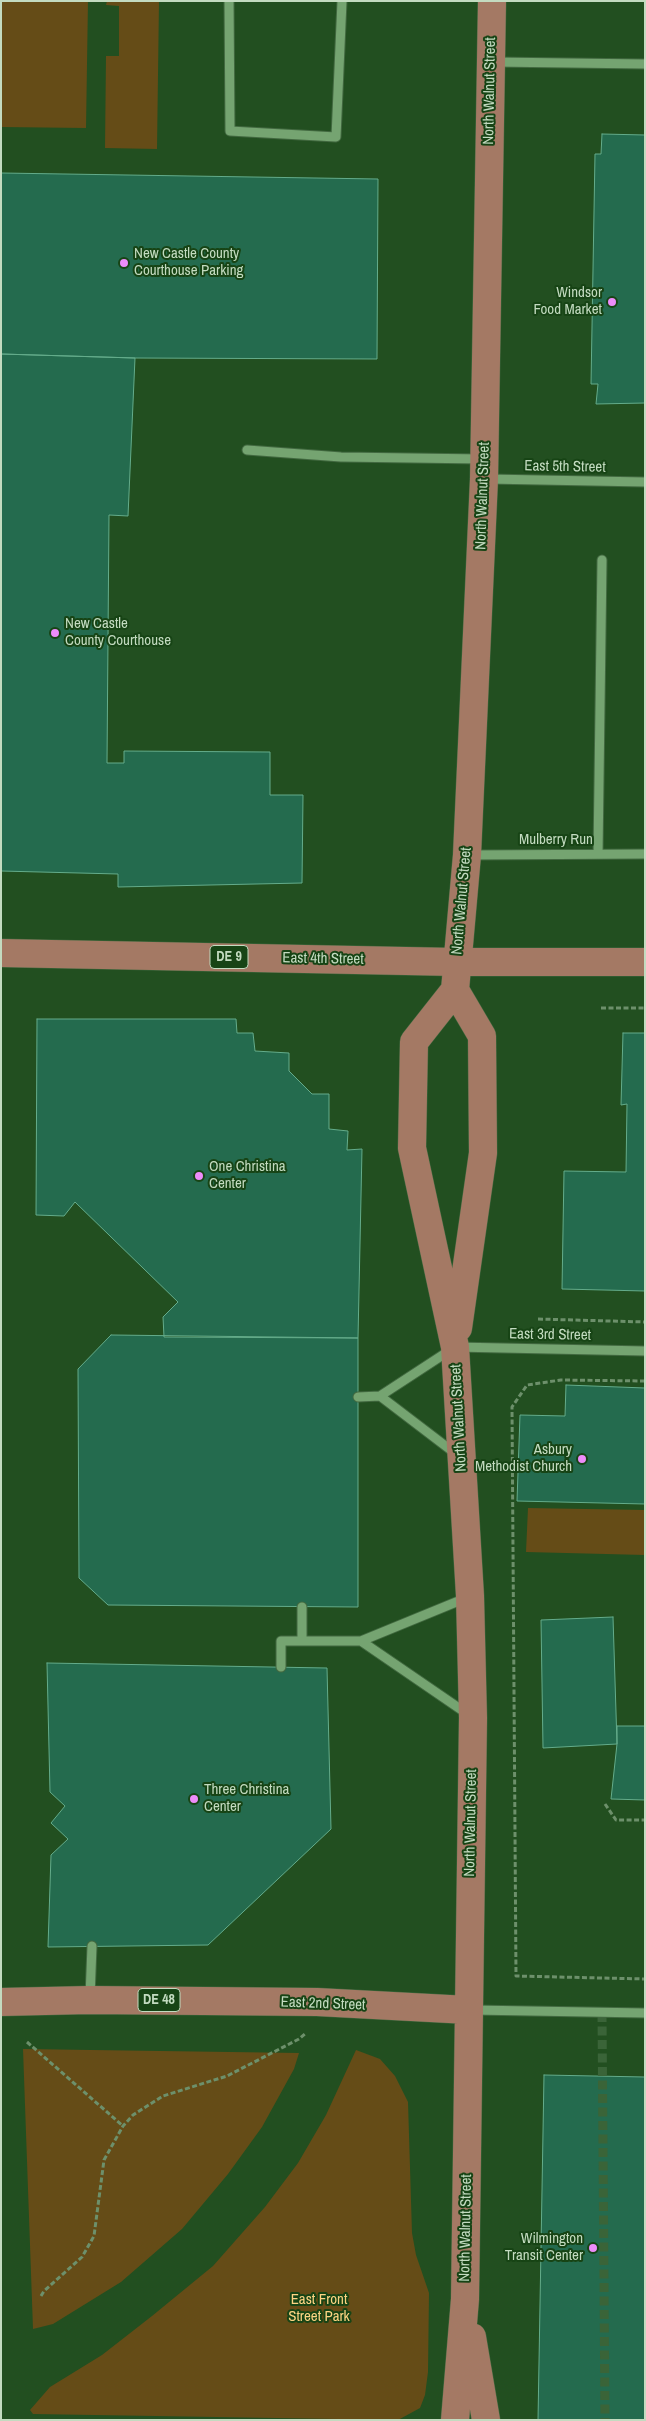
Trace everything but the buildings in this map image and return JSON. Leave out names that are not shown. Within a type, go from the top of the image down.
[{"type":"main road","name":"North Walnut Street","points":[[455,1347],[483,1144],[482,1036],[455,990],[467,855],[484,469],[492,1]]},
{"type":"main road","name":"East 4th Street","points":[[1,953],[456,962],[645,962]]},
{"type":"main road","name":"North Walnut Street","points":[[455,990],[414,1042],[412,1148],[455,1347],[460,1458],[470,1596],[473,1718],[465,2299],[455,2420]]},
{"type":"main road","name":"East 2nd Street","points":[[1,2002],[89,2000],[317,2002],[468,2010]]},
{"type":"main road","name":"North Walnut Street","points":[[465,2299],[486,2420]]},
{"type":"street","points":[[229,1],[230,131],[336,137],[342,1]]},
{"type":"street","points":[[491,62],[645,64]]},
{"type":"street","name":"East 5th Street","points":[[247,450],[645,482]]},
{"type":"street","points":[[598,854],[602,560]]},
{"type":"street","name":"Mulberry Run","points":[[467,855],[645,854]]},
{"type":"street","points":[[358,1397],[380,1396],[455,1347]]},
{"type":"street","name":"East 3rd Street","points":[[455,1347],[645,1351]]},
{"type":"street","points":[[380,1396],[460,1458]]},
{"type":"street","points":[[281,1667],[281,1641],[361,1641],[470,1596]]},
{"type":"street","points":[[302,1606],[302,1641]]},
{"type":"street","points":[[361,1641],[473,1718]]},
{"type":"street","points":[[89,2000],[92,1946]]},
{"type":"street","name":"East 2nd Street","points":[[468,2010],[645,2013]]},
{"type":"path","points":[[601,1008],[645,1008]]},
{"type":"path","points":[[538,1319],[645,1322]]},
{"type":"path","points":[[645,1381],[561,1380],[526,1385],[512,1407],[516,1976],[645,1979]]},
{"type":"path","points":[[605,1804],[616,1820],[645,1820]]},
{"type":"path","points":[[41,2296],[44,2291],[82,2257],[94,2236],[104,2160],[123,2126],[146,2105],[163,2096],[227,2076],[299,2039],[307,2032],[317,2002]]},
{"type":"path","points":[[27,2042],[123,2126]]},
{"type":"green space","points":[[1,1],[88,1],[86,128],[1,127]]},
{"type":"green space","points":[[107,1],[159,1],[157,149],[105,148],[106,56],[119,56],[119,6],[106,5]]},
{"type":"green space","points":[[528,1508],[645,1510],[645,1555],[526,1552]]},
{"type":"green space","points":[[23,2049],[299,2053],[294,2069],[262,2127],[228,2174],[182,2229],[121,2282],[53,2324],[33,2329]]},
{"type":"green space","name":"East Front Street Park","points":[[356,2050],[380,2059],[395,2076],[408,2102],[412,2233],[416,2255],[429,2293],[428,2372],[425,2395],[420,2408],[398,2420],[33,2414],[30,2410],[50,2387],[102,2355],[213,2266],[265,2207],[298,2163],[326,2115]]},
{"type":"tunnel","points":[[602,2013],[605,2420]]},
{"type":"place","name":"New Castle County Courthouse Parking","points":[[124,263]]},
{"type":"place","name":"Windsor Food Market","points":[[612,302]]},
{"type":"place","name":"New Castle County Courthouse","points":[[55,633]]},
{"type":"place","name":"One Christina Center","points":[[199,1176]]},
{"type":"place","name":"Asbury Methodist Church","points":[[582,1459]]},
{"type":"place","name":"Three Christina Center","points":[[194,1799]]},
{"type":"place","name":"Wilmington Transit Center","points":[[593,2248]]}]
